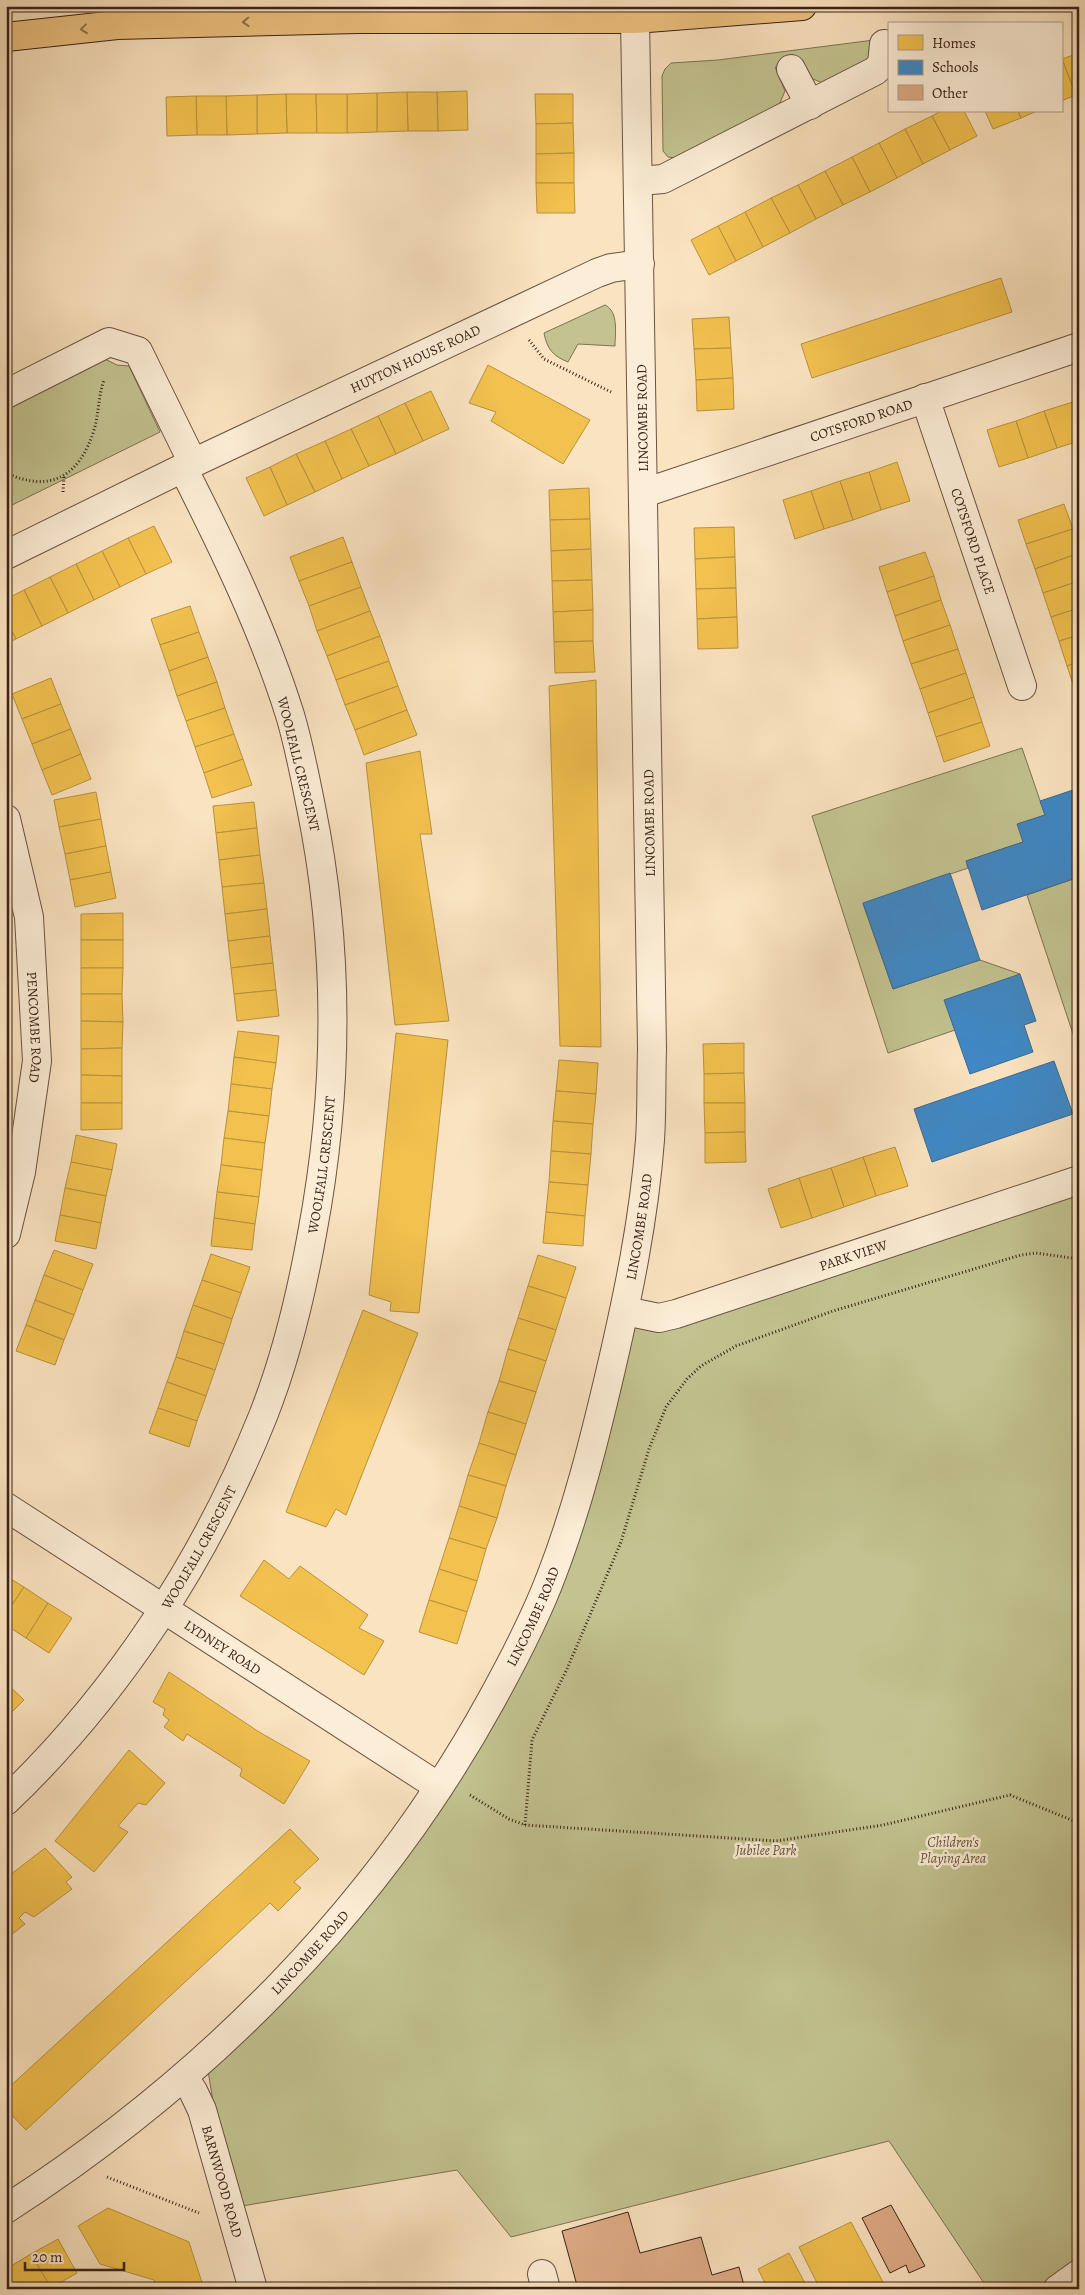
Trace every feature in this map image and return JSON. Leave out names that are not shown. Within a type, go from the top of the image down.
[{"type":"highway","points":[[6,38],[136,25],[358,19],[635,19],[802,6]]},
{"type":"street","name":"LINCOMBE ROAD","points":[[6,2209],[74,2164],[184,2078],[250,2015],[330,1930],[394,1852],[463,1751],[517,1652],[552,1574],[593,1446],[625,1311],[650,1139],[652,1049],[641,396],[640,181],[635,19]]},
{"type":"street","points":[[640,181],[662,180],[875,71],[882,64],[884,44]]},
{"type":"street","points":[[791,69],[810,105]]},
{"type":"street","name":"HUYTON HOUSE ROAD","points":[[6,555],[188,466],[597,273],[611,268],[640,264]]},
{"type":"street","points":[[6,394],[109,342],[138,351],[188,466]]},
{"type":"street","name":"COTSFORD ROAD","points":[[644,493],[1079,347]]},
{"type":"street","name":"COTSFORD PLACE","points":[[925,398],[1022,686]]},
{"type":"street","name":"WOOLFALL CRESCENT","points":[[6,1801],[65,1739],[102,1695],[188,1569],[227,1496],[264,1414],[282,1362],[306,1267],[324,1167],[330,1115],[334,1014],[327,897],[309,795],[291,718],[270,656],[188,466]]},
{"type":"street","name":"PENCOMBE ROAD","points":[[6,819],[29,917],[37,1061],[21,1172],[6,1234]]},
{"type":"street","name":"PARK VIEW","points":[[625,1311],[658,1318],[676,1314],[1079,1180]]},
{"type":"street","name":"LYDNEY ROAD","points":[[6,1507],[441,1783]]},
{"type":"street","name":"BARNWOOD ROAD","points":[[184,2078],[202,2110],[253,2289]]},
{"type":"street","points":[[1058,2289],[1079,2274]]},
{"type":"path","points":[[507,315],[544,359],[617,395],[641,396]]},
{"type":"path","points":[[6,473],[27,480],[53,480],[74,470],[81,460],[94,429],[103,382],[118,345]]},
{"type":"path","points":[[525,1825],[532,1740],[567,1669],[621,1542],[649,1450],[666,1407],[687,1379],[701,1366],[736,1346],[833,1311],[1021,1255],[1050,1254],[1079,1258]]},
{"type":"path","points":[[441,1783],[509,1819],[525,1825],[776,1841],[883,1824],[1010,1795],[1079,1823]]},
{"type":"path","points":[[74,2164],[236,2228]]},
{"type":"green space","points":[[874,40],[870,60],[825,84],[808,77],[795,57],[775,67],[785,91],[777,110],[675,158],[668,157],[663,151],[662,76],[665,69],[671,63],[718,60]]},
{"type":"green space","points":[[605,305],[609,308],[614,318],[616,329],[615,346],[578,344],[568,362],[558,357],[552,351],[544,333]]},
{"type":"green space","points":[[105,359],[117,365],[129,366],[160,432],[6,508],[6,406]]},
{"type":"green space","points":[[1022,748],[1045,815],[1018,824],[1023,842],[966,861],[968,868],[863,904],[893,989],[980,960],[1020,974],[955,1030],[888,1053],[812,816]]},
{"type":"green space","points":[[1079,877],[1079,1052],[1027,895]]},
{"type":"green space","name":"Jubilee Park","points":[[1079,1180],[1079,2274],[1058,2289],[988,2289],[889,2141],[511,2237],[457,2170],[230,2208],[206,2058],[388,1872],[553,1574],[625,1311],[644,1316]]},
{"type":"building: Homes","points":[[1079,53],[1079,94],[1076,95],[1062,59]]},
{"type":"building: Homes","points":[[1062,59],[1076,95],[1062,101]]},
{"type":"building: Homes","points":[[467,91],[468,130],[438,131],[437,92]]},
{"type":"building: Homes","points":[[407,92],[437,92],[438,131],[408,131]]},
{"type":"building: Homes","points":[[407,92],[408,131],[377,132],[377,93]]},
{"type":"building: Homes","points":[[377,93],[377,132],[347,133],[347,94]]},
{"type":"building: Homes","points":[[286,94],[316,94],[317,133],[287,133]]},
{"type":"building: Homes","points":[[286,94],[287,133],[257,134],[257,95]]},
{"type":"building: Homes","points":[[316,94],[347,94],[347,133],[317,133]]},
{"type":"building: Homes","points":[[535,94],[573,94],[573,123],[536,124]]},
{"type":"building: Homes","points":[[257,95],[257,134],[227,135],[226,96]]},
{"type":"building: Homes","points":[[196,96],[226,96],[227,135],[197,135]]},
{"type":"building: Homes","points":[[196,96],[197,135],[167,136],[166,97]]},
{"type":"building: Homes","points":[[939,112],[965,112],[977,136],[950,150],[932,116]]},
{"type":"building: Homes","points":[[985,112],[1018,112],[1021,118],[993,129]]},
{"type":"building: Homes","points":[[1018,112],[1035,112],[1021,118]]},
{"type":"building: Homes","points":[[932,116],[950,150],[923,164],[905,129]]},
{"type":"building: Homes","points":[[573,123],[574,153],[536,154],[536,124]]},
{"type":"building: Homes","points":[[905,129],[923,164],[897,178],[879,143]]},
{"type":"building: Homes","points":[[879,143],[897,178],[870,192],[852,157]]},
{"type":"building: Homes","points":[[574,153],[574,183],[536,183],[536,154]]},
{"type":"building: Homes","points":[[852,157],[870,192],[843,205],[825,171]]},
{"type":"building: Homes","points":[[825,171],[843,205],[816,219],[798,185]]},
{"type":"building: Homes","points":[[536,183],[574,183],[575,213],[537,213]]},
{"type":"building: Homes","points":[[798,185],[816,219],[790,233],[771,198]]},
{"type":"building: Homes","points":[[771,198],[790,233],[763,247],[745,212]]},
{"type":"building: Homes","points":[[745,212],[763,247],[736,261],[718,226]]},
{"type":"building: Homes","points":[[718,226],[736,261],[709,275],[691,240]]},
{"type":"building: Homes","points":[[1001,278],[1012,312],[812,378],[801,344]]},
{"type":"building: Homes","points":[[729,317],[731,348],[694,349],[692,319]]},
{"type":"building: Homes","points":[[731,348],[733,378],[696,380],[694,349]]},
{"type":"building: Homes","points":[[488,365],[590,420],[563,464],[491,421],[496,412],[469,403]]},
{"type":"building: Homes","points":[[733,378],[734,409],[697,411],[696,380]]},
{"type":"building: Homes","points":[[431,391],[449,429],[423,441],[405,403]]},
{"type":"building: Homes","points":[[1073,402],[1079,419],[1079,441],[1057,448],[1044,411]]},
{"type":"building: Homes","points":[[405,403],[423,441],[396,454],[378,416]]},
{"type":"building: Homes","points":[[1044,411],[1057,448],[1028,458],[1016,421]]},
{"type":"building: Homes","points":[[378,416],[396,454],[369,466],[351,429]]},
{"type":"building: Homes","points":[[1016,421],[1028,458],[999,467],[987,430]]},
{"type":"building: Homes","points":[[351,429],[369,466],[342,479],[325,441]]},
{"type":"building: Homes","points":[[325,441],[342,479],[315,492],[296,454]]},
{"type":"building: Homes","points":[[296,454],[315,492],[287,505],[270,467]]},
{"type":"building: Homes","points":[[897,462],[910,501],[881,510],[869,472]]},
{"type":"building: Homes","points":[[270,467],[287,505],[264,516],[246,478]]},
{"type":"building: Homes","points":[[869,472],[881,510],[853,520],[840,481]]},
{"type":"building: Homes","points":[[840,481],[853,520],[824,529],[811,491]]},
{"type":"building: Homes","points":[[589,488],[590,519],[550,520],[549,490]]},
{"type":"building: Homes","points":[[811,491],[824,529],[795,539],[783,500]]},
{"type":"building: Homes","points":[[1064,504],[1073,529],[1026,544],[1018,520]]},
{"type":"building: Homes","points":[[590,519],[591,549],[551,551],[550,520]]},
{"type":"building: Homes","points":[[154,526],[172,562],[146,574],[128,538]]},
{"type":"building: Homes","points":[[734,527],[735,557],[695,559],[694,528]]},
{"type":"building: Homes","points":[[1073,529],[1079,553],[1035,569],[1026,544]]},
{"type":"building: Homes","points":[[343,537],[352,562],[299,581],[290,557]]},
{"type":"building: Homes","points":[[128,538],[146,574],[120,587],[102,551]]},
{"type":"building: Homes","points":[[591,549],[592,580],[552,581],[551,551]]},
{"type":"building: Homes","points":[[102,551],[120,587],[94,600],[76,564]]},
{"type":"building: Homes","points":[[925,552],[934,576],[887,592],[879,567]]},
{"type":"building: Homes","points":[[1079,553],[1079,581],[1043,593],[1035,569]]},
{"type":"building: Homes","points":[[735,557],[736,588],[696,589],[695,559]]},
{"type":"building: Homes","points":[[352,562],[361,587],[309,606],[299,581]]},
{"type":"building: Homes","points":[[76,564],[94,600],[68,613],[50,577]]},
{"type":"building: Homes","points":[[934,576],[941,600],[895,616],[887,592]]},
{"type":"building: Homes","points":[[50,577],[68,613],[42,626],[24,590]]},
{"type":"building: Homes","points":[[592,580],[593,610],[553,612],[552,581]]},
{"type":"building: Homes","points":[[1079,581],[1079,608],[1051,617],[1043,593]]},
{"type":"building: Homes","points":[[361,587],[370,611],[317,631],[309,606]]},
{"type":"building: Homes","points":[[736,588],[737,617],[697,619],[696,589]]},
{"type":"building: Homes","points":[[24,590],[42,626],[16,639],[6,619],[6,599]]},
{"type":"building: Homes","points":[[941,600],[950,625],[903,641],[895,616]]},
{"type":"building: Homes","points":[[190,606],[199,632],[160,645],[151,619]]},
{"type":"building: Homes","points":[[1079,608],[1079,635],[1059,641],[1051,617]]},
{"type":"building: Homes","points":[[593,610],[593,641],[554,642],[553,612]]},
{"type":"building: Homes","points":[[370,611],[380,636],[327,656],[317,631]]},
{"type":"building: Homes","points":[[737,617],[738,648],[698,649],[697,619]]},
{"type":"building: Homes","points":[[6,619],[16,639],[6,644]]},
{"type":"building: Homes","points":[[950,625],[958,649],[911,664],[903,641]]},
{"type":"building: Homes","points":[[199,632],[208,657],[169,671],[160,645]]},
{"type":"building: Homes","points":[[1079,635],[1079,662],[1067,666],[1059,641]]},
{"type":"building: Homes","points":[[380,636],[389,661],[336,680],[327,656]]},
{"type":"building: Homes","points":[[593,641],[595,672],[555,673],[554,642]]},
{"type":"building: Homes","points":[[958,649],[966,673],[920,689],[911,664]]},
{"type":"building: Homes","points":[[208,657],[217,682],[177,696],[169,671]]},
{"type":"building: Homes","points":[[389,661],[398,686],[345,705],[336,680]]},
{"type":"building: Homes","points":[[1079,662],[1079,689],[1075,690],[1067,666]]},
{"type":"building: Homes","points":[[966,673],[974,697],[928,713],[920,689]]},
{"type":"building: Homes","points":[[51,678],[61,704],[22,719],[12,694]]},
{"type":"building: Homes","points":[[596,680],[601,1047],[560,1046],[549,686]]},
{"type":"building: Homes","points":[[217,682],[225,708],[186,721],[177,696]]},
{"type":"building: Homes","points":[[398,686],[407,710],[355,730],[345,705]]},
{"type":"building: Homes","points":[[974,697],[982,722],[936,737],[928,713]]},
{"type":"building: Homes","points":[[61,704],[71,729],[32,744],[22,719]]},
{"type":"building: Homes","points":[[225,708],[234,734],[195,747],[186,721]]},
{"type":"building: Homes","points":[[407,710],[417,735],[364,755],[355,730]]},
{"type":"building: Homes","points":[[982,722],[990,746],[944,762],[936,737]]},
{"type":"building: Homes","points":[[71,729],[81,754],[42,770],[32,744]]},
{"type":"building: Homes","points":[[234,734],[243,759],[204,773],[195,747]]},
{"type":"building: Homes","points":[[420,751],[432,834],[420,834],[449,1021],[395,1025],[366,763]]},
{"type":"building: Homes","points":[[81,754],[91,779],[52,795],[42,770]]},
{"type":"building: Homes","points":[[243,759],[252,785],[212,798],[204,773]]},
{"type":"building: Homes","points":[[96,792],[101,819],[59,827],[54,800]]},
{"type":"building: Homes","points":[[254,802],[257,828],[216,833],[213,806]]},
{"type":"building: Homes","points":[[101,819],[106,846],[65,854],[59,827]]},
{"type":"building: Homes","points":[[257,828],[260,855],[219,860],[216,833]]},
{"type":"building: Homes","points":[[106,846],[111,872],[70,880],[65,854]]},
{"type":"building: Homes","points":[[260,855],[264,883],[222,887],[219,860]]},
{"type":"building: Homes","points":[[111,872],[116,898],[75,907],[70,880]]},
{"type":"building: Homes","points":[[264,883],[267,909],[225,914],[222,887]]},
{"type":"building: Homes","points":[[267,909],[270,936],[228,941],[225,914]]},
{"type":"building: Homes","points":[[123,913],[123,940],[81,940],[81,914]]},
{"type":"building: Homes","points":[[270,936],[273,963],[231,968],[228,941]]},
{"type":"building: Homes","points":[[81,940],[123,940],[123,968],[81,968]]},
{"type":"building: Homes","points":[[273,963],[276,990],[234,994],[231,968]]},
{"type":"building: Homes","points":[[81,968],[123,968],[122,994],[81,994]]},
{"type":"building: Homes","points":[[276,990],[279,1016],[237,1021],[234,994]]},
{"type":"building: Homes","points":[[81,994],[122,994],[123,1022],[81,1021]]},
{"type":"building: Homes","points":[[81,1021],[123,1022],[122,1048],[81,1049]]},
{"type":"building: Homes","points":[[238,1031],[279,1036],[276,1063],[234,1057]]},
{"type":"building: Homes","points":[[396,1033],[448,1040],[419,1313],[390,1311],[391,1302],[369,1295]]},
{"type":"building: Homes","points":[[744,1043],[744,1073],[704,1074],[703,1044]]},
{"type":"building: Homes","points":[[122,1048],[122,1076],[81,1075],[81,1049]]},
{"type":"building: Homes","points":[[234,1057],[276,1063],[272,1089],[231,1084]]},
{"type":"building: Homes","points":[[559,1060],[598,1063],[596,1094],[556,1091]]},
{"type":"building: Homes","points":[[744,1073],[745,1103],[704,1103],[704,1074]]},
{"type":"building: Homes","points":[[81,1075],[122,1076],[122,1103],[81,1103]]},
{"type":"building: Homes","points":[[231,1084],[272,1089],[269,1116],[228,1111]]},
{"type":"building: Homes","points":[[556,1091],[596,1094],[593,1124],[553,1121]]},
{"type":"building: Homes","points":[[81,1103],[122,1103],[122,1129],[81,1130]]},
{"type":"building: Homes","points":[[704,1103],[745,1103],[745,1132],[705,1133]]},
{"type":"building: Homes","points":[[228,1111],[269,1116],[265,1143],[224,1138]]},
{"type":"building: Homes","points":[[553,1121],[593,1124],[591,1154],[551,1151]]},
{"type":"building: Homes","points":[[745,1132],[746,1162],[705,1163],[705,1133]]},
{"type":"building: Homes","points":[[76,1135],[117,1144],[112,1170],[71,1162]]},
{"type":"building: Homes","points":[[224,1138],[265,1143],[262,1170],[221,1165]]},
{"type":"building: Homes","points":[[895,1147],[908,1186],[876,1196],[863,1157]]},
{"type":"building: Homes","points":[[551,1151],[591,1154],[588,1185],[549,1182]]},
{"type":"building: Homes","points":[[863,1157],[876,1196],[844,1207],[831,1168]]},
{"type":"building: Homes","points":[[71,1162],[112,1170],[106,1196],[65,1188]]},
{"type":"building: Homes","points":[[221,1165],[262,1170],[259,1197],[217,1192]]},
{"type":"building: Homes","points":[[831,1168],[844,1207],[812,1218],[799,1178]]},
{"type":"building: Homes","points":[[799,1178],[812,1218],[781,1228],[768,1189]]},
{"type":"building: Homes","points":[[549,1182],[588,1185],[585,1216],[546,1212]]},
{"type":"building: Homes","points":[[65,1188],[106,1196],[101,1223],[60,1215]]},
{"type":"building: Homes","points":[[217,1192],[259,1197],[255,1224],[214,1218]]},
{"type":"building: Homes","points":[[546,1212],[585,1216],[583,1246],[543,1243]]},
{"type":"building: Homes","points":[[60,1215],[101,1223],[96,1249],[55,1241]]},
{"type":"building: Homes","points":[[214,1218],[255,1224],[252,1250],[211,1246]]},
{"type":"building: Homes","points":[[54,1250],[93,1264],[83,1290],[44,1275]]},
{"type":"building: Homes","points":[[211,1254],[250,1267],[241,1293],[202,1280]]},
{"type":"building: Homes","points":[[538,1255],[576,1267],[566,1298],[528,1286]]},
{"type":"building: Homes","points":[[44,1275],[83,1290],[74,1315],[35,1300]]},
{"type":"building: Homes","points":[[202,1280],[241,1293],[232,1319],[193,1305]]},
{"type":"building: Homes","points":[[528,1286],[566,1298],[556,1330],[518,1318]]},
{"type":"building: Homes","points":[[35,1300],[74,1315],[64,1340],[26,1325]]},
{"type":"building: Homes","points":[[193,1305],[232,1319],[224,1344],[184,1331]]},
{"type":"building: Homes","points":[[363,1310],[418,1333],[346,1515],[336,1509],[326,1527],[286,1512]]},
{"type":"building: Homes","points":[[518,1318],[556,1330],[546,1361],[508,1349]]},
{"type":"building: Homes","points":[[26,1325],[64,1340],[55,1365],[16,1351]]},
{"type":"building: Homes","points":[[184,1331],[224,1344],[215,1370],[176,1357]]},
{"type":"building: Homes","points":[[508,1349],[546,1361],[536,1392],[499,1381]]},
{"type":"building: Homes","points":[[176,1357],[215,1370],[206,1396],[167,1382]]},
{"type":"building: Homes","points":[[499,1381],[536,1392],[526,1424],[488,1412]]},
{"type":"building: Homes","points":[[167,1382],[206,1396],[197,1421],[158,1408]]},
{"type":"building: Homes","points":[[158,1408],[197,1421],[189,1447],[149,1433]]},
{"type":"building: Homes","points":[[488,1412],[526,1424],[516,1455],[479,1443]]},
{"type":"building: Homes","points":[[479,1443],[516,1455],[506,1486],[468,1475]]},
{"type":"building: Homes","points":[[468,1475],[506,1486],[497,1518],[459,1506]]},
{"type":"building: Homes","points":[[459,1506],[497,1518],[486,1549],[449,1538]]},
{"type":"building: Homes","points":[[449,1538],[486,1549],[477,1581],[439,1569]]},
{"type":"building: Homes","points":[[264,1560],[289,1579],[300,1566],[368,1615],[359,1628],[384,1641],[364,1675],[240,1596]]},
{"type":"building: Homes","points":[[439,1569],[477,1581],[467,1612],[429,1600]]},
{"type":"building: Homes","points":[[6,1576],[24,1587],[6,1614]]},
{"type":"building: Homes","points":[[24,1587],[48,1603],[26,1638],[6,1625],[6,1614]]},
{"type":"building: Homes","points":[[429,1600],[467,1612],[457,1644],[419,1632]]},
{"type":"building: Homes","points":[[48,1603],[72,1618],[49,1653],[26,1638]]},
{"type":"building: Homes","points":[[169,1672],[259,1732],[310,1761],[284,1804],[240,1776],[242,1769],[187,1734],[183,1741],[164,1727],[169,1720],[163,1715],[165,1709],[153,1702]]},
{"type":"building: Homes","points":[[6,1683],[24,1700],[6,1718]]},
{"type":"building: Homes","points":[[129,1750],[165,1783],[146,1805],[138,1803],[118,1826],[128,1832],[94,1872],[55,1841]]},
{"type":"building: Homes","points":[[290,1829],[319,1859],[294,1882],[301,1888],[278,1911],[270,1903],[26,2130],[6,2109],[6,2090]]},
{"type":"building: Homes","points":[[45,1848],[72,1877],[66,1882],[72,1889],[34,1917],[25,1912],[19,1918],[25,1924],[6,1939],[6,1878]]},
{"type":"building: Homes","points":[[108,2208],[189,2242],[204,2289],[157,2289],[154,2280],[100,2264],[78,2226]]},
{"type":"building: Homes","points":[[851,2222],[884,2284],[875,2289],[820,2289],[799,2247]]},
{"type":"building: Homes","points":[[58,2239],[77,2273],[51,2288],[31,2254]]},
{"type":"building: Homes","points":[[789,2253],[808,2289],[768,2289],[758,2269]]},
{"type":"building: Homes","points":[[31,2254],[51,2288],[16,2289],[6,2273],[6,2269]]},
{"type":"building: Homes","points":[[6,2273],[16,2289],[6,2289]]},
{"type":"building: Schools","points":[[1079,788],[1079,877],[982,910],[966,861],[1023,842],[1017,824],[1045,815],[1040,801]]},
{"type":"building: Schools","points":[[950,873],[980,960],[893,989],[863,903]]},
{"type":"building: Schools","points":[[1020,974],[1036,1021],[1024,1025],[1033,1052],[970,1074],[944,1000]]},
{"type":"building: Schools","points":[[1054,1061],[1073,1114],[932,1162],[914,1109]]},
{"type":"building: Other","points":[[891,2205],[925,2266],[909,2273],[906,2265],[890,2273],[862,2218]]},
{"type":"building: Other","points":[[628,2212],[640,2253],[701,2237],[712,2275],[739,2267],[745,2289],[578,2289],[562,2231]]},
{"type":"park label","name":"Children's Playing Area","points":[[953,1850]]}]
